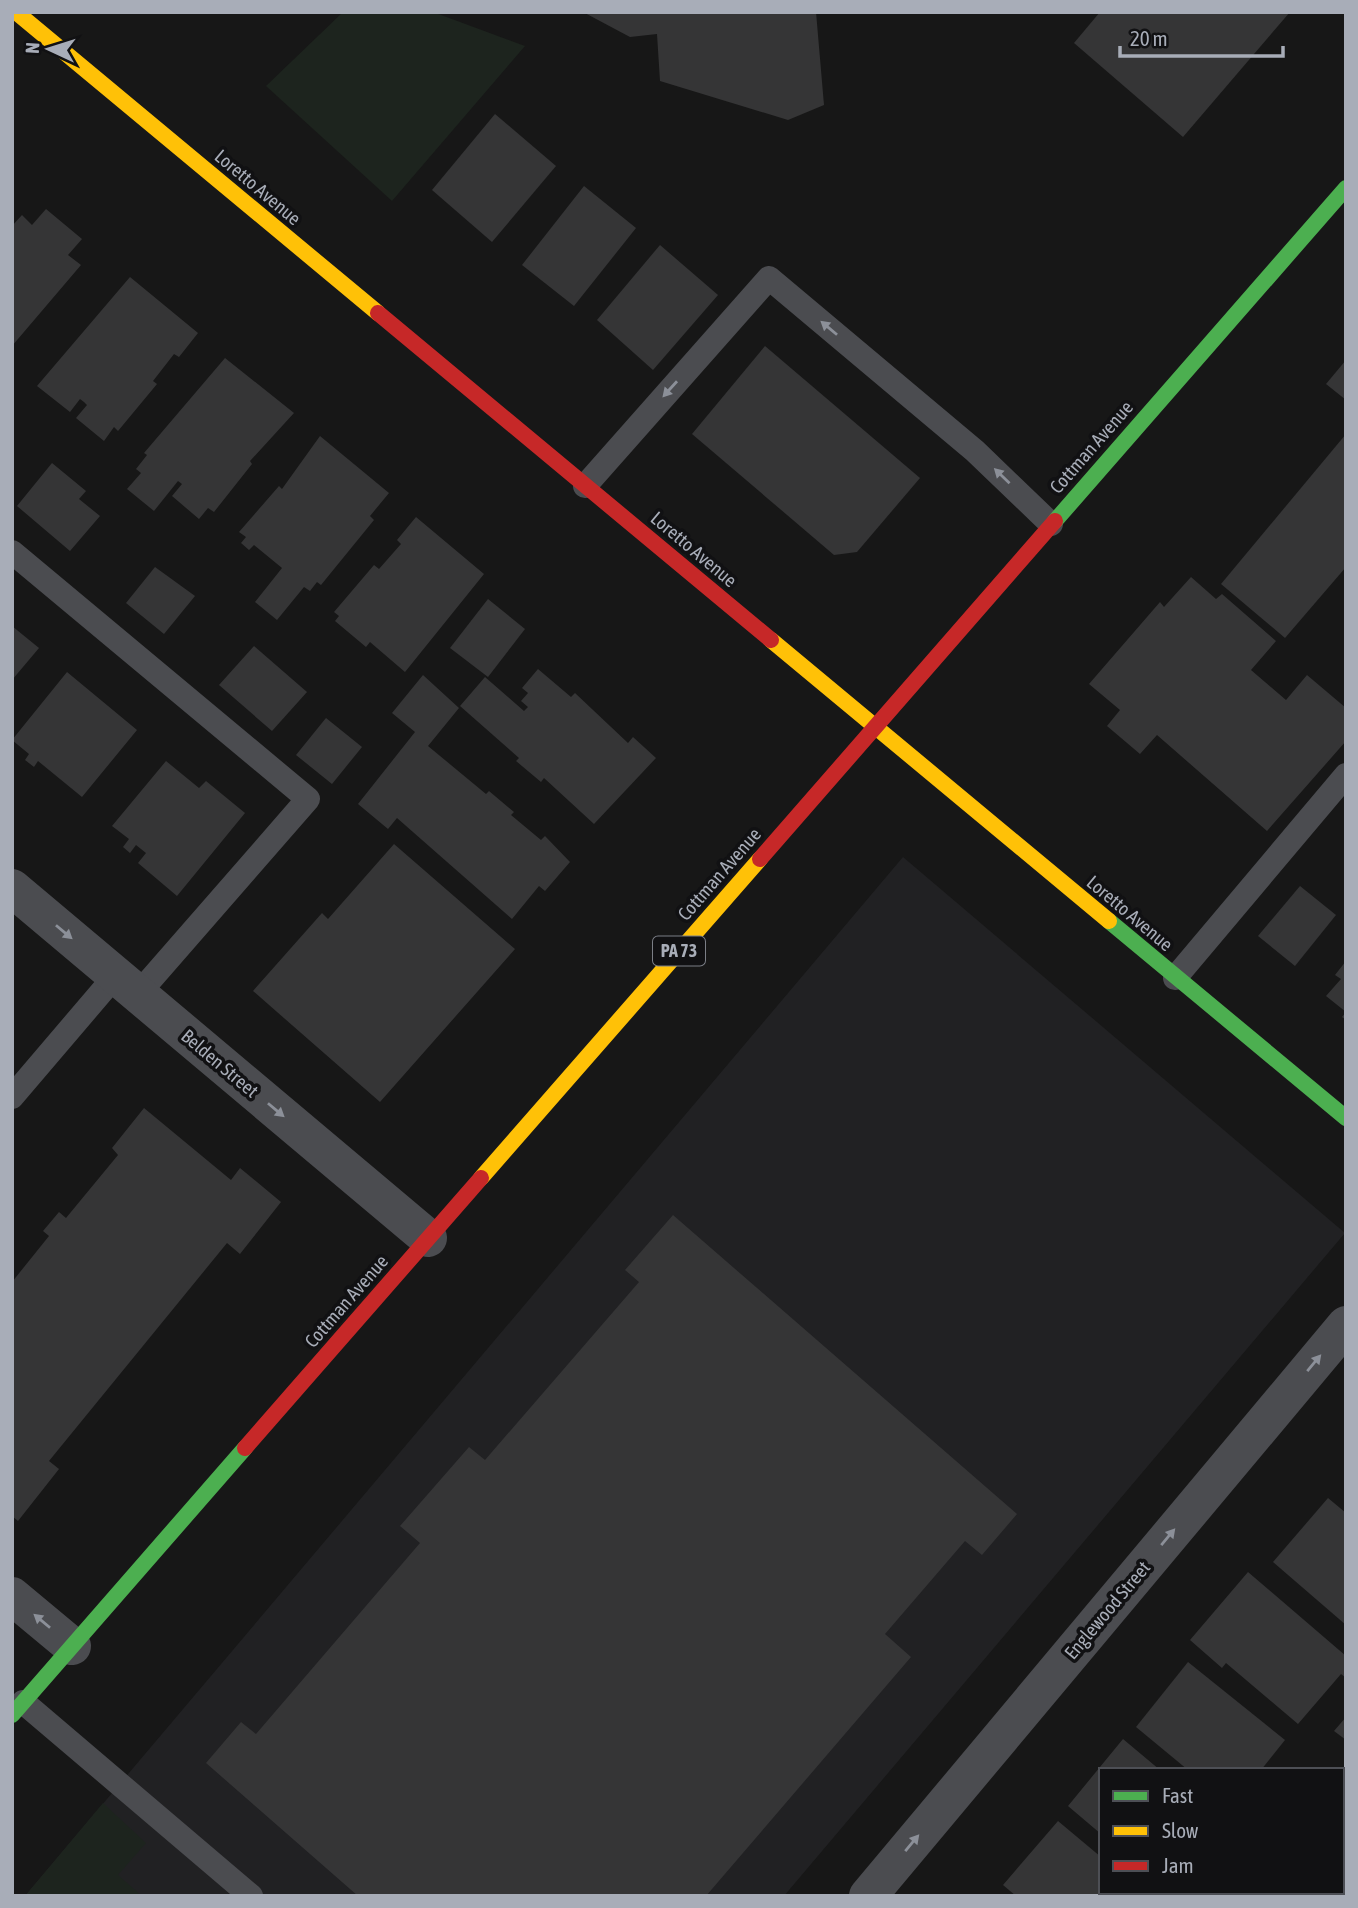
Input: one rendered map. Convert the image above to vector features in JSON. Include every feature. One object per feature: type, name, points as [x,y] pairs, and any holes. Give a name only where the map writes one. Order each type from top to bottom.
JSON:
[{"type":"main road","name":"Loretto Avenue","points":[[16,12],[1346,1118]]},
{"type":"main road","name":"Cottman Avenue","points":[[18,1709],[1346,188]]},
{"type":"street","name":"Belden Street","points":[[12,888],[428,1238]]},
{"type":"street","name":"Englewood Street","points":[[868,1896],[1346,1325]]},
{"type":"street","points":[[12,1596],[72,1646]]},
{"type":"lane","points":[[585,486],[769,278],[975,451],[1051,524]]},
{"type":"lane","points":[[12,552],[308,799],[127,985],[12,1097]]},
{"type":"lane","points":[[1175,978],[1346,775]]},
{"type":"lane","points":[[18,1709],[251,1896]]},
{"type":"shaded area","points":[[343,12],[433,12],[525,46],[392,201],[266,86]]},
{"type":"shaded area","points":[[903,857],[1345,1233],[784,1896],[25,1896]]},
{"type":"shaded area","points":[[103,1803],[146,1843],[118,1875],[142,1896],[25,1896]]},
{"type":"building","points":[[583,12],[816,12],[824,105],[788,120],[660,81],[657,34],[630,37]]},
{"type":"building","points":[[1100,12],[1290,12],[1183,137],[1074,43]]},
{"type":"building","points":[[495,114],[556,166],[492,242],[432,190]]},
{"type":"building","points":[[584,186],[636,228],[574,306],[522,265]]},
{"type":"building","points":[[46,209],[82,239],[68,255],[81,265],[12,346],[12,226],[22,215],[32,225]]},
{"type":"building","points":[[660,245],[718,295],[653,370],[597,320]]},
{"type":"building","points":[[130,277],[198,333],[179,357],[174,354],[153,381],[157,384],[118,431],[114,427],[104,441],[76,418],[87,405],[84,402],[80,399],[70,412],[37,386]]},
{"type":"building","points":[[765,346],[920,478],[857,552],[834,555],[692,434]]},
{"type":"building","points":[[225,358],[294,413],[250,461],[252,464],[214,512],[208,508],[199,519],[172,496],[182,484],[178,481],[154,511],[127,489],[141,473],[136,469],[147,455],[144,453]]},
{"type":"building","points":[[1346,360],[1346,400],[1326,384]]},
{"type":"building","points":[[1346,434],[1346,567],[1285,638],[1221,584]]},
{"type":"building","points":[[320,436],[389,493],[370,516],[374,520],[321,585],[317,582],[310,591],[304,587],[277,620],[255,602],[282,568],[254,545],[249,550],[241,543],[246,537],[239,532],[279,486],[282,489]]},
{"type":"building","points":[[52,463],[86,491],[79,499],[100,516],[70,551],[17,506]]},
{"type":"building","points":[[416,517],[484,574],[405,672],[370,642],[366,647],[335,621],[339,616],[334,612],[374,565],[379,569],[401,544],[397,540]]},
{"type":"building","points":[[155,567],[195,596],[164,634],[126,603]]},
{"type":"building","points":[[1191,577],[1216,599],[1222,594],[1276,641],[1251,670],[1286,700],[1307,675],[1346,708],[1346,741],[1267,831],[1157,735],[1140,754],[1107,726],[1120,710],[1089,684],[1160,602],[1164,607]]},
{"type":"building","points":[[488,599],[525,629],[488,677],[450,648]]},
{"type":"building","points":[[12,626],[39,648],[12,680]]},
{"type":"building","points":[[254,646],[307,692],[272,731],[219,685]]},
{"type":"building","points":[[538,669],[571,697],[575,693],[628,743],[633,737],[656,758],[594,824],[544,778],[541,782],[516,761],[519,758],[460,706],[485,677],[524,711],[528,707],[521,701],[528,693],[522,688]]},
{"type":"building","points":[[67,672],[137,730],[82,797],[38,761],[34,767],[25,760],[29,754],[12,740]]},
{"type":"building","points":[[423,675],[459,708],[428,746],[486,794],[489,791],[514,812],[511,815],[541,840],[545,836],[570,862],[545,891],[539,886],[512,919],[397,818],[388,829],[358,804],[415,732],[392,713]]},
{"type":"building","points":[[326,718],[362,747],[332,784],[296,755]]},
{"type":"building","points":[[166,761],[199,788],[206,781],[245,813],[177,896],[138,863],[146,853],[136,845],[130,853],[123,847],[129,839],[112,826]]},
{"type":"building","points":[[394,844],[515,949],[380,1102],[253,991],[322,913],[328,919]]},
{"type":"building","points":[[1300,886],[1336,915],[1295,966],[1258,936]]},
{"type":"building","points":[[1346,961],[1346,1012],[1326,996],[1341,979],[1335,975]]},
{"type":"building","points":[[144,1108],[231,1180],[240,1168],[281,1202],[240,1254],[227,1243],[49,1461],[59,1469],[18,1521],[12,1516],[12,1282],[49,1236],[43,1231],[59,1212],[66,1218],[118,1155],[112,1148]]},
{"type":"building","points":[[673,1215],[1017,1514],[982,1555],[965,1541],[885,1634],[911,1657],[706,1896],[358,1896],[206,1763],[241,1722],[256,1734],[420,1543],[400,1526],[469,1447],[485,1460],[639,1282],[625,1270]]},
{"type":"building","points":[[1328,1498],[1346,1513],[1346,1625],[1273,1562]]},
{"type":"building","points":[[1248,1572],[1346,1656],[1346,1678],[1341,1674],[1298,1724],[1226,1663],[1222,1668],[1190,1640]]},
{"type":"building","points":[[1188,1662],[1285,1740],[1263,1768],[1186,1768],[1136,1727]]},
{"type":"building","points":[[1346,1717],[1346,1740],[1334,1731]]},
{"type":"building","points":[[1123,1739],[1158,1768],[1099,1768]]},
{"type":"building","points":[[1099,1768],[1099,1832],[1068,1806]]},
{"type":"building","points":[[1058,1821],[1099,1855],[1099,1894],[1146,1896],[1016,1896],[1003,1885]]},
{"type":"building","points":[[1202,1894],[1256,1894],[1255,1896]]},
{"type":"traffic: fast","points":[[1055,521],[1346,188]]},
{"type":"traffic: fast","points":[[1109,921],[1346,1118]]},
{"type":"traffic: fast","points":[[12,1715],[245,1448]]},
{"type":"traffic: slow","points":[[16,12],[378,313]]},
{"type":"traffic: slow","points":[[771,640],[1109,921]]},
{"type":"traffic: slow","points":[[481,1178],[760,859]]},
{"type":"traffic: jam","points":[[378,313],[771,640]]},
{"type":"traffic: jam","points":[[760,859],[1055,521]]},
{"type":"traffic: jam","points":[[245,1448],[481,1178]]}]
